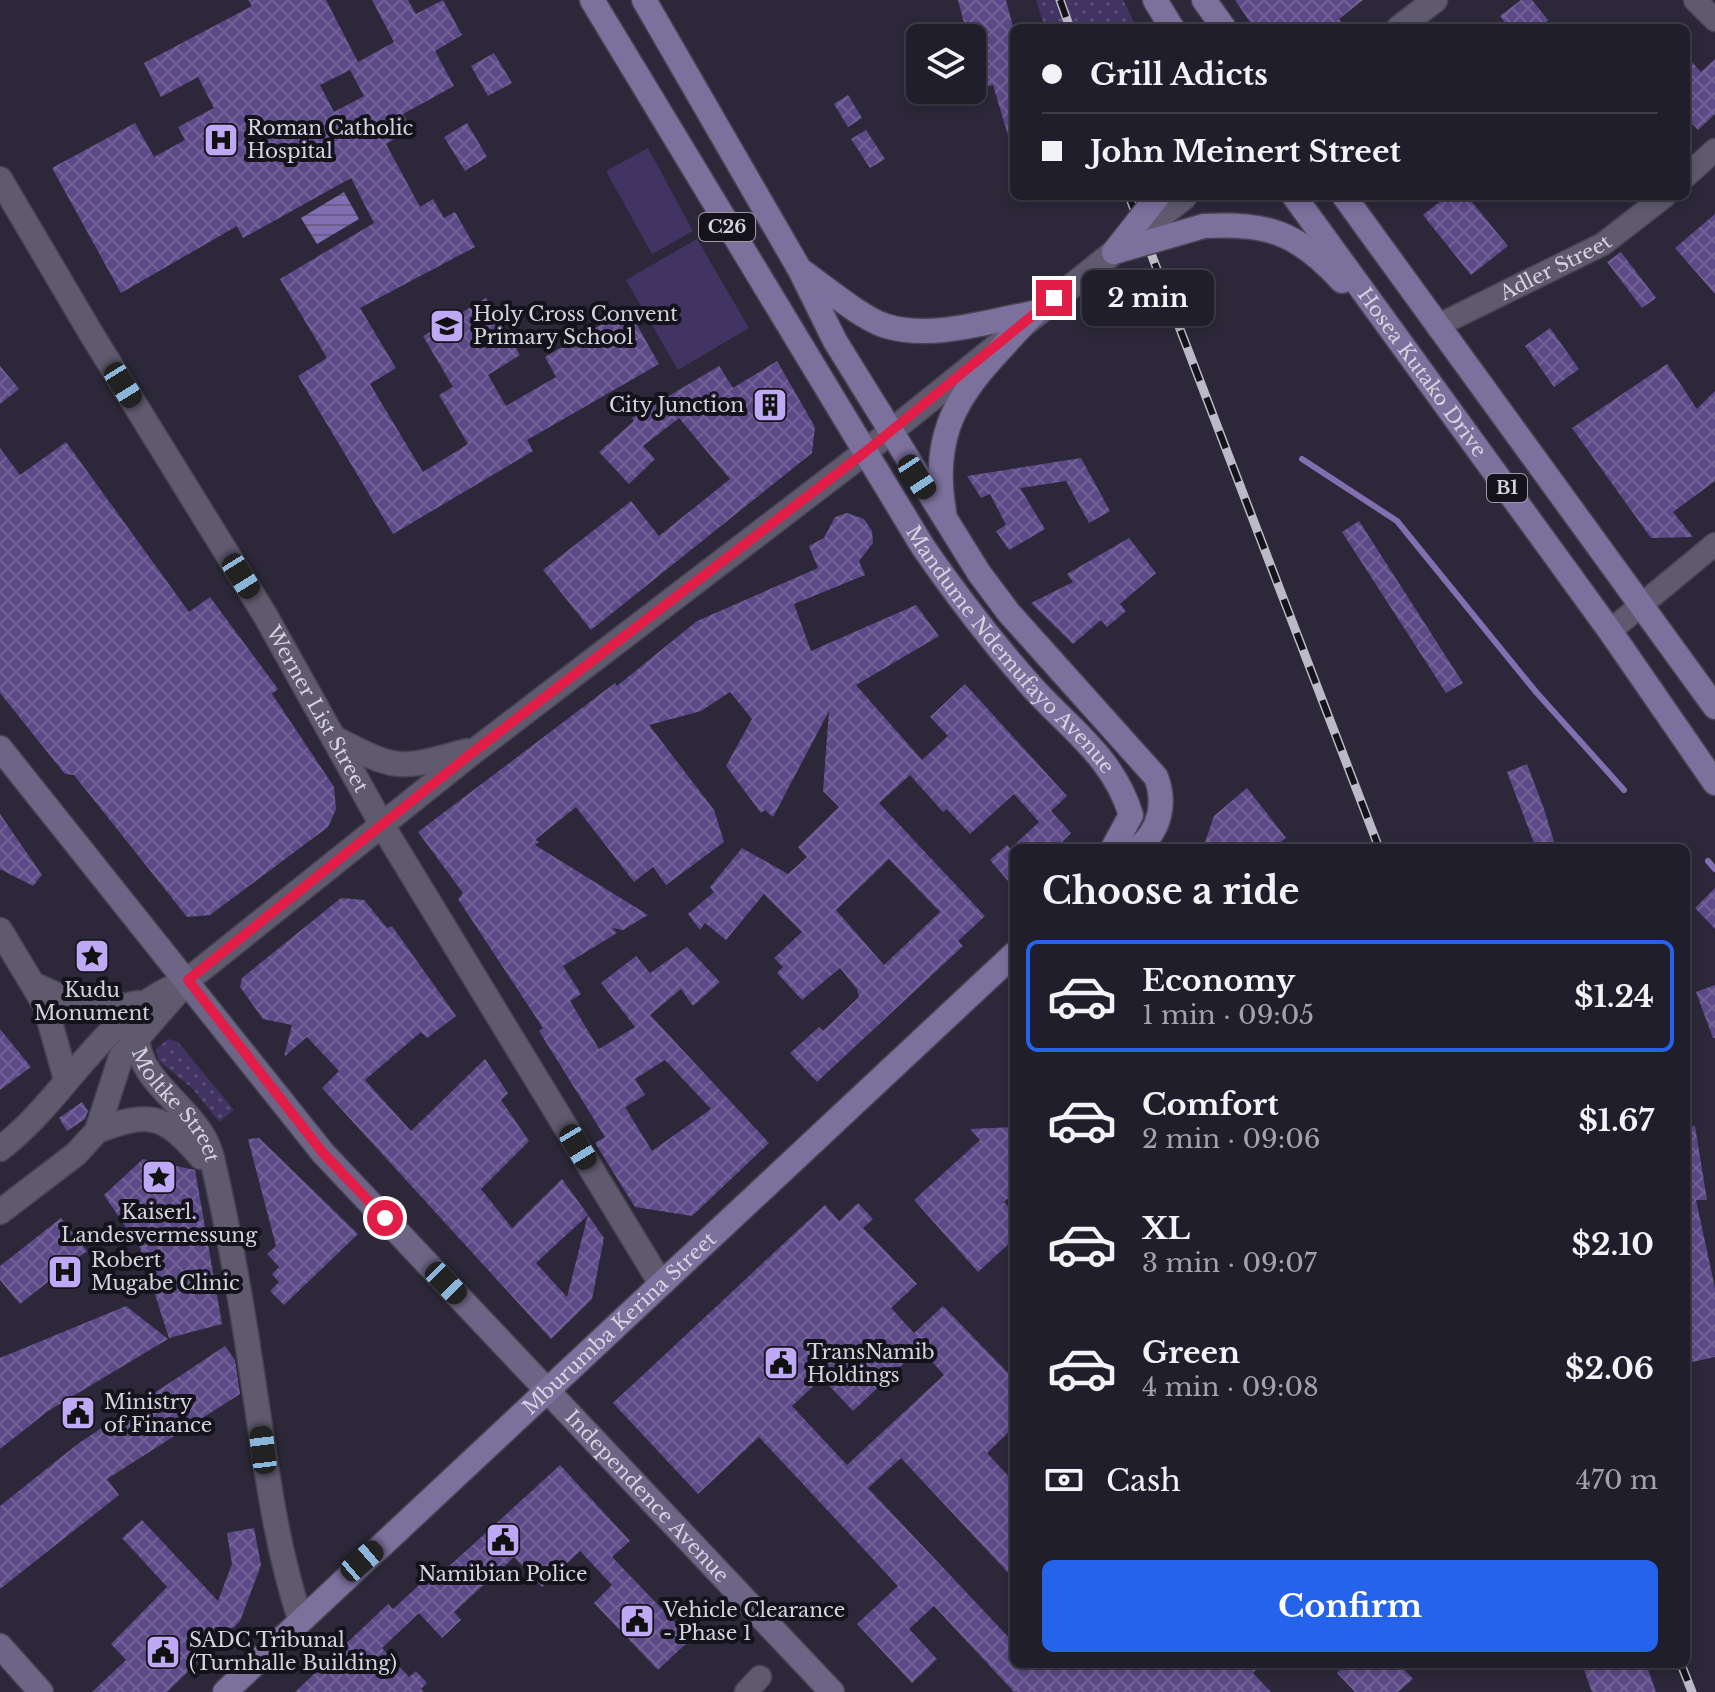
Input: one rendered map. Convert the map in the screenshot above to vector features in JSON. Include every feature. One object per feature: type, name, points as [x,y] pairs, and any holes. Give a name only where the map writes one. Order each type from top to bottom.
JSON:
[{"type":"main road","name":"Mandume Ndemufayo Avenue","points":[[592,0],[864,453],[966,610],[1034,689],[1102,756],[1125,794],[1131,815],[1115,844]]},
{"type":"main road","name":"Mandume Ndemufayo Avenue","points":[[644,0],[800,270],[835,341],[945,521],[1009,613],[1156,777],[1162,801],[1150,838],[1143,844]]},
{"type":"main road","points":[[1155,0],[1170,24]]},
{"type":"main road","points":[[1204,0],[1221,24]]},
{"type":"main road","points":[[1114,252],[1155,200]]},
{"type":"main road","name":"Hosea Kutako Drive","points":[[1297,200],[1610,631],[1715,783]]},
{"type":"main road","name":"Hosea Kutako Drive","points":[[1347,200],[1715,707]]},
{"type":"main road","points":[[1114,252],[1204,226],[1247,224],[1270,229],[1307,247],[1417,362]]},
{"type":"main road","points":[[800,270],[883,325],[898,328],[939,330],[1034,313]]},
{"type":"main road","points":[[945,521],[938,459],[947,425],[972,381],[1034,313]]},
{"type":"main road","name":"Independence Avenue","points":[[0,748],[323,1153],[832,1692]]},
{"type":"main road","name":"Mburumba Kerina Street","points":[[225,1692],[1010,958]]},
{"type":"main road","points":[[0,1646],[41,1692]]},
{"type":"street","points":[[1404,24],[1435,0]]},
{"type":"street","points":[[1695,0],[1715,20]]},
{"type":"street","points":[[1690,172],[1715,150]]},
{"type":"street","name":"Werner List Street","points":[[0,179],[92,335],[265,615],[382,825],[660,1282]]},
{"type":"street","points":[[0,1212],[76,1154],[97,1131],[121,1057],[188,980],[478,748],[864,453],[1034,313],[1181,200]]},
{"type":"street","name":"Adler Street","points":[[1437,326],[1603,244],[1660,200]]},
{"type":"street","points":[[1610,631],[1715,544]]},
{"type":"street","points":[[334,738],[396,766],[411,766],[478,748]]},
{"type":"street","points":[[0,930],[37,986],[66,1079]]},
{"type":"street","points":[[0,1149],[46,1107],[66,1079],[116,1024],[145,1001],[188,980]]},
{"type":"street","points":[[37,986],[84,1007],[101,1009],[145,1001]]},
{"type":"street","name":"Moltke Street","points":[[137,1037],[142,1066],[172,1095],[209,1146],[233,1255],[274,1528],[300,1619]]},
{"type":"street","name":"Moltke Street","points":[[97,1131],[147,1117],[160,1119],[177,1131],[215,1174]]},
{"type":"shaded area","points":[[1036,0],[1123,0],[1135,24],[1044,24]]},
{"type":"shaded area","points":[[648,148],[693,231],[652,254],[606,171]]},
{"type":"shaded area","points":[[344,192],[359,219],[317,244],[301,218]]},
{"type":"shaded area","points":[[697,239],[749,328],[678,370],[626,280]]},
{"type":"shaded area","points":[[168,1039],[178,1042],[234,1110],[219,1122],[192,1088],[159,1061],[156,1049]]},
{"type":"building","points":[[248,0],[326,0],[358,62],[394,42],[372,0],[408,0],[416,14],[443,0],[462,35],[435,51],[454,86],[403,114],[411,129],[386,144],[420,207],[433,199],[444,218],[455,212],[475,247],[360,308],[396,368],[370,384],[423,472],[468,444],[439,395],[453,387],[423,336],[486,298],[520,355],[488,375],[506,406],[556,377],[545,357],[628,309],[659,364],[527,440],[533,451],[393,534],[298,376],[327,358],[280,279],[374,223],[351,178],[243,238],[237,226],[121,293],[52,168],[135,123],[154,157],[185,140],[178,127],[214,108],[198,77],[161,97],[144,63],[252,6]],"holes":[[[350,70],[364,96],[334,112],[320,85]]]},
{"type":"building","points":[[958,0],[1006,0],[1012,24],[1010,142],[993,85],[986,87],[986,24],[964,24]]},
{"type":"building","points":[[1235,0],[1363,0],[1339,19],[1343,24],[1251,24]]},
{"type":"building","points":[[1521,0],[1532,0],[1548,20],[1543,24],[1506,24],[1500,16]]},
{"type":"building","points":[[494,53],[512,83],[488,96],[471,66]]},
{"type":"building","points":[[1715,59],[1715,114],[1698,130],[1690,121],[1690,60],[1701,72]]},
{"type":"building","points":[[848,95],[862,118],[848,127],[834,104]]},
{"type":"building","points":[[467,123],[487,157],[465,171],[444,137]]},
{"type":"building","points":[[866,130],[885,159],[870,168],[851,139]]},
{"type":"building","points":[[1442,200],[1470,200],[1508,246],[1471,275],[1423,215]]},
{"type":"building","points":[[1715,214],[1715,294],[1675,248]]},
{"type":"building","points":[[1621,252],[1656,298],[1642,308],[1607,262]]},
{"type":"building","points":[[1550,328],[1579,369],[1554,387],[1525,346]]},
{"type":"building","points":[[777,361],[815,427],[812,453],[591,630],[543,570],[631,501],[659,536],[730,479],[679,418],[643,446],[655,459],[629,484],[599,452],[634,421],[632,418],[719,366],[733,388]]},
{"type":"building","points":[[1667,364],[1697,409],[1715,391],[1715,481],[1673,512],[1693,537],[1651,538],[1572,428]]},
{"type":"building","points":[[0,366],[19,389],[0,404]]},
{"type":"building","points":[[66,442],[189,612],[210,597],[278,689],[272,694],[334,787],[336,809],[328,827],[210,915],[187,917],[74,775],[65,774],[0,693],[0,448],[20,475]]},
{"type":"building","points":[[1081,458],[1110,511],[1089,523],[1066,481],[1020,488],[1045,529],[1009,550],[996,531],[1006,525],[990,494],[981,498],[967,476]]},
{"type":"building","points":[[847,513],[864,519],[872,531],[873,543],[859,561],[865,575],[794,604],[811,651],[916,605],[939,636],[856,685],[922,760],[948,736],[930,717],[965,684],[1067,796],[1051,811],[1071,833],[1060,844],[1015,844],[1039,822],[1014,794],[970,834],[947,809],[943,812],[910,775],[879,803],[985,916],[958,941],[963,946],[817,1082],[790,1053],[819,1027],[823,1031],[859,997],[857,989],[840,968],[802,1000],[777,973],[783,967],[774,958],[802,932],[764,894],[726,940],[705,923],[700,930],[688,914],[714,892],[710,887],[742,848],[788,874],[807,857],[798,847],[839,807],[823,791],[829,711],[773,817],[765,810],[761,813],[726,766],[752,719],[730,692],[701,711],[649,725],[714,810],[724,842],[666,885],[653,867],[634,882],[576,807],[535,840],[539,842],[535,845],[648,915],[623,930],[612,928],[617,933],[563,966],[581,994],[570,1001],[599,1049],[635,1027],[601,983],[636,956],[650,973],[687,947],[720,982],[693,1006],[681,989],[650,1015],[769,1143],[692,1216],[635,1207],[595,1143],[605,1137],[539,1031],[543,1028],[458,899],[463,893],[418,832],[615,683],[617,686],[697,621],[818,568],[809,546],[824,538],[835,517]],"holes":[[[889,859],[940,912],[884,965],[836,910]],[[665,1060],[711,1109],[652,1151],[625,1107],[645,1095],[635,1079]]]},
{"type":"building","points":[[1359,521],[1463,683],[1446,693],[1342,532]]},
{"type":"building","points":[[1129,538],[1156,573],[1120,604],[1126,611],[1107,627],[1101,620],[1073,644],[1031,603],[1073,582],[1067,574]]},
{"type":"building","points":[[1527,764],[1555,844],[1534,844],[1507,772]]},
{"type":"building","points":[[1247,788],[1286,838],[1278,844],[1204,844],[1214,816]]},
{"type":"building","points":[[0,814],[42,875],[33,886],[0,869]]},
{"type":"building","points":[[1007,845],[1010,848],[1010,883],[990,860]]},
{"type":"building","points":[[1715,888],[1715,929],[1695,908]]},
{"type":"building","points":[[341,898],[364,900],[387,928],[392,926],[456,1016],[427,1038],[421,1032],[365,1080],[411,1131],[485,1059],[508,1093],[501,1100],[529,1141],[481,1189],[512,1228],[562,1179],[588,1215],[604,1238],[592,1299],[551,1339],[322,1088],[339,1071],[307,1037],[284,1057],[292,1025],[263,1019],[240,987],[242,978]],"holes":[[[588,1215],[567,1297],[536,1263]]]},
{"type":"building","points":[[1715,985],[1715,1038],[1713,1038],[1696,992]]},
{"type":"building","points":[[0,1029],[31,1067],[0,1090]]},
{"type":"building","points":[[82,1102],[88,1111],[85,1119],[67,1131],[59,1118]]},
{"type":"building","points":[[1695,1126],[1707,1200],[1696,1200],[1715,1288],[1715,1357],[1690,1363],[1690,1127]]},
{"type":"building","points":[[1010,1127],[1010,1197],[1004,1202],[1010,1209],[1010,1243],[978,1272],[914,1200],[980,1140],[970,1129]]},
{"type":"building","points":[[259,1138],[358,1234],[284,1305],[270,1291],[279,1282],[272,1274],[279,1267],[267,1254],[276,1246],[248,1139]]},
{"type":"building","points":[[143,1159],[195,1170],[222,1324],[169,1338],[140,1248],[104,1195]]},
{"type":"building","points":[[858,1203],[873,1219],[863,1228],[917,1284],[891,1308],[914,1333],[943,1306],[1010,1375],[1010,1431],[987,1453],[1010,1478],[1010,1575],[901,1458],[868,1488],[1010,1639],[1010,1668],[1258,1668],[1253,1673],[1271,1692],[1014,1692],[934,1606],[909,1629],[937,1659],[912,1683],[857,1624],[898,1586],[759,1437],[698,1494],[613,1403],[825,1205],[839,1221]],"holes":[[[920,1348],[944,1375],[847,1465],[792,1406],[822,1378],[853,1411]]]},
{"type":"building","points":[[61,1218],[87,1251],[20,1304],[0,1280],[0,1266]]},
{"type":"building","points":[[126,1306],[168,1339],[48,1411],[0,1449],[0,1358]]},
{"type":"building","points":[[225,1346],[235,1360],[240,1394],[107,1479],[119,1495],[0,1589],[0,1506],[79,1443]]},
{"type":"building","points":[[560,1465],[630,1541],[612,1557],[691,1639],[658,1670],[594,1603],[612,1585],[580,1551],[542,1587],[514,1557],[454,1612],[461,1620],[442,1638],[419,1613],[382,1648],[409,1677],[416,1671],[427,1683],[421,1689],[424,1692],[295,1692],[388,1604],[393,1609],[427,1578],[431,1583]]},
{"type":"building","points":[[142,1520],[218,1601],[232,1564],[227,1533],[254,1528],[261,1565],[240,1621],[167,1692],[92,1692],[126,1660],[111,1644],[167,1587],[122,1538]]},
{"type":"building","points":[[1342,1668],[1403,1668],[1413,1679],[1398,1692],[1355,1692],[1337,1673]]},
{"type":"building","points":[[1583,1668],[1647,1668],[1656,1692],[1592,1692]]},
{"type":"waterway","points":[[1302,459],[1397,521],[1536,692],[1624,790]]},
{"type":"waterway","points":[[1708,861],[1715,869]]},
{"type":"railway","points":[[1060,0],[1069,24]]},
{"type":"railway","points":[[1131,200],[1377,844]]},
{"type":"railway","points":[[1683,1668],[1692,1692]]},
{"type":"place","name":"Roman Catholic Hospital","points":[[221,140]]},
{"type":"place","name":"Holy Cross Convent Primary School","points":[[447,326]]},
{"type":"place","name":"City Junction","points":[[770,405]]},
{"type":"place","name":"Kudu Monument","points":[[92,956]]},
{"type":"place","name":"Kaiserl. Landesvermessung","points":[[159,1177]]},
{"type":"place","name":"Robert Mugabe Clinic","points":[[65,1272]]},
{"type":"place","name":"TransNamib Holdings","points":[[781,1363]]},
{"type":"place","name":"Ministry of Finance","points":[[78,1413]]},
{"type":"place","name":"Namibian Police","points":[[503,1540]]},
{"type":"place","name":"Vehicle Clearance - Phase 1","points":[[637,1621]]},
{"type":"place","name":"SADC Tribunal (Turnhalle Building)","points":[[163,1652]]},
{"type":"route","points":[[385,1218],[323,1153],[188,980],[473,752],[864,453],[1054,298]]}]
